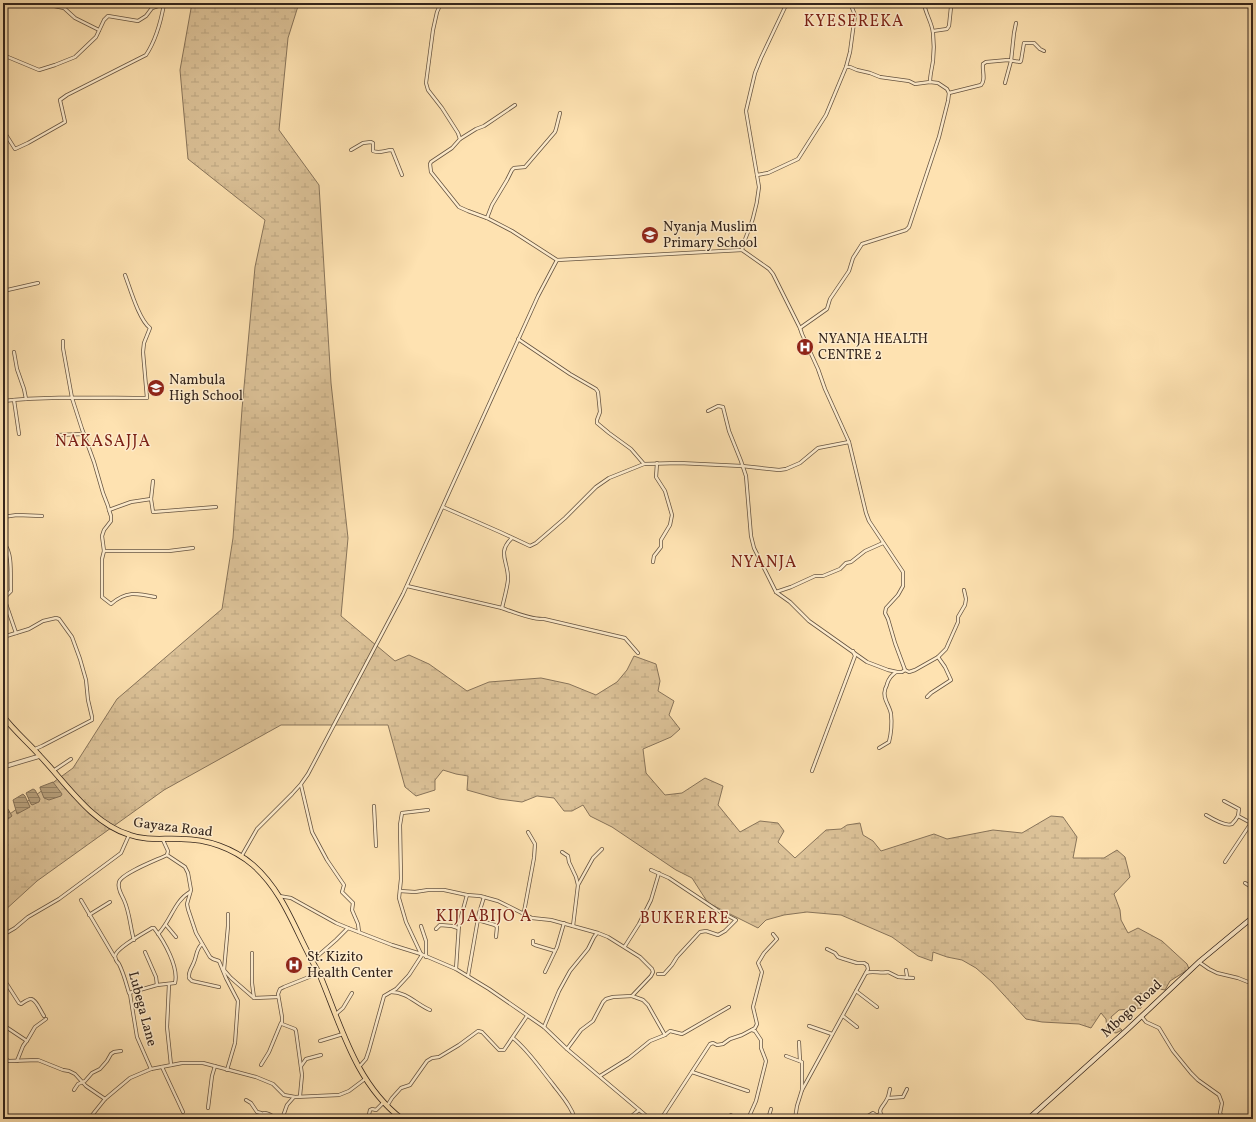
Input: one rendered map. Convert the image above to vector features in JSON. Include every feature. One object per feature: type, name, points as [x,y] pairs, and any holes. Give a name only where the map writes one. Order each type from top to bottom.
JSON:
[{"type":"main road","name":"Gayaza Road","points":[[3,716],[90,810],[104,823],[118,831],[148,839],[182,839],[206,842],[222,847],[252,864],[267,878],[293,920],[319,973],[358,1068],[387,1106],[402,1119]]},
{"type":"main road","name":"Mbogo Road","points":[[1028,1119],[1199,962],[1253,917]]},
{"type":"street","points":[[40,3],[64,8],[75,18],[99,30]]},
{"type":"street","points":[[441,3],[437,12],[433,30],[426,83],[428,90],[442,108],[458,133],[460,140]]},
{"type":"street","points":[[742,250],[753,219],[759,187],[746,112],[755,73],[786,3]]},
{"type":"street","points":[[757,175],[768,173],[798,159],[826,115],[846,67],[850,52],[855,15],[850,3]]},
{"type":"street","points":[[924,3],[933,31],[934,48],[930,82]]},
{"type":"street","points":[[933,31],[947,29],[949,26],[950,3]]},
{"type":"street","points":[[3,55],[36,69],[42,69],[75,57],[96,37],[106,17],[108,16],[138,21],[146,16],[152,8],[164,4],[160,23],[150,50],[146,55],[60,100],[65,122],[28,143],[14,149],[3,130]]},
{"type":"street","points":[[1005,83],[1011,61],[1016,23]]},
{"type":"street","points":[[949,93],[984,83],[983,64],[986,62],[1008,60],[1020,62],[1024,43],[1034,43],[1040,49],[1044,50]]},
{"type":"street","points":[[800,328],[827,309],[830,299],[849,271],[853,258],[862,244],[906,230],[908,227],[939,138],[948,101],[949,93],[947,89],[938,83],[930,82],[915,84],[909,81],[880,77],[846,67]]},
{"type":"street","points":[[515,105],[484,126],[476,129],[431,162],[431,172],[459,207],[487,218],[512,231],[557,260],[742,250],[769,269],[773,274],[800,328],[848,442],[869,521],[903,572],[903,586],[898,595],[886,608],[885,613],[906,670]]},
{"type":"street","points":[[487,218],[492,205],[512,170],[514,168],[525,167],[531,162],[555,132],[560,113]]},
{"type":"street","points":[[351,150],[363,143],[371,142],[373,143],[373,151],[375,152],[378,153],[392,150],[402,175]]},
{"type":"street","points":[[241,857],[257,829],[301,784],[308,774],[346,704],[407,586],[518,339],[557,260]]},
{"type":"street","points":[[3,401],[72,398],[147,398],[142,352],[150,328],[146,325],[141,316],[125,275]]},
{"type":"street","points":[[3,291],[38,283]]},
{"type":"street","points":[[518,339],[570,374],[596,389],[598,392],[600,412],[597,423],[631,449],[644,464]]},
{"type":"street","points":[[63,341],[72,398],[111,516],[111,521],[104,530],[102,536],[104,551],[102,559],[102,595],[104,599],[111,604],[121,596],[130,594],[142,594],[155,597]]},
{"type":"street","points":[[14,352],[17,369],[26,399]]},
{"type":"street","points":[[14,400],[20,434]]},
{"type":"street","points":[[708,411],[718,406],[723,407],[732,438],[746,476],[754,548],[776,592],[790,602],[809,621],[871,664],[896,672],[906,670],[909,672],[938,657],[948,646],[958,622],[958,617],[965,604],[966,599],[964,590]]},
{"type":"street","points":[[57,435],[84,434]]},
{"type":"street","points":[[443,507],[530,546],[565,518],[596,487],[609,478],[644,464],[657,463],[742,466],[779,470],[786,469],[800,463],[818,448],[848,442]]},
{"type":"street","points":[[653,562],[654,556],[661,547],[661,540],[670,525],[672,515],[665,491],[656,477],[657,463]]},
{"type":"street","points":[[153,481],[151,499],[153,512],[216,507]]},
{"type":"street","points":[[108,510],[131,502],[151,499]]},
{"type":"street","points":[[3,517],[18,515],[42,516]]},
{"type":"street","points":[[502,608],[508,579],[504,554],[506,544],[512,538]]},
{"type":"street","points":[[776,592],[815,576],[823,576],[840,569],[846,563],[851,562],[865,551],[883,543]]},
{"type":"street","points":[[3,545],[7,547],[10,555],[10,591],[6,596],[5,601],[16,633]]},
{"type":"street","points":[[104,551],[169,551],[193,548]]},
{"type":"street","points":[[407,586],[502,608],[540,619],[625,638],[638,653]]},
{"type":"street","points":[[3,637],[29,629],[43,621],[56,618],[59,619],[72,638],[86,680],[92,720],[34,749]]},
{"type":"street","points":[[812,771],[855,656],[853,651]]},
{"type":"street","points":[[927,697],[951,680],[938,657]]},
{"type":"street","points":[[879,748],[889,742],[891,715],[885,698],[885,690],[887,687],[888,678],[896,672]]},
{"type":"street","points":[[3,767],[40,756]]},
{"type":"street","points":[[54,771],[71,759]]},
{"type":"street","points":[[301,784],[312,832],[327,860],[344,885],[342,892],[353,903],[352,910],[358,924],[359,932]]},
{"type":"street","points":[[1206,815],[1215,821],[1232,824],[1238,816],[1238,809],[1224,801]]},
{"type":"street","points":[[374,806],[376,846]]},
{"type":"street","points":[[423,955],[404,917],[400,898],[400,829],[401,815],[403,813],[428,810]]},
{"type":"street","points":[[1225,862],[1237,842],[1252,823],[1238,816]]},
{"type":"street","points":[[528,832],[535,844],[534,858],[524,912],[525,915],[532,918],[564,923],[598,933],[625,946],[640,957],[652,969],[652,972],[651,976],[632,996]]},
{"type":"street","points":[[3,934],[15,928],[28,917],[59,899],[121,853],[129,835]]},
{"type":"street","points":[[162,838],[168,851],[167,855]]},
{"type":"street","points":[[578,885],[593,858],[602,848]]},
{"type":"street","points":[[562,852],[568,856],[569,862],[578,882],[573,926]]},
{"type":"street","points":[[167,855],[187,870],[191,892],[187,904],[196,933],[212,959],[219,961],[238,1001],[235,1043],[226,1070]]},
{"type":"street","points":[[134,940],[124,901],[119,890],[119,882],[121,878],[138,868],[167,855]]},
{"type":"street","points":[[651,870],[669,878],[717,910],[736,920],[726,931],[718,935],[706,931],[700,932],[676,958],[664,974],[658,974]]},
{"type":"street","points":[[625,946],[640,923],[651,900],[659,873]]},
{"type":"street","points":[[1245,883],[1253,888]]},
{"type":"street","points":[[400,891],[415,892],[444,890],[484,897],[498,901],[532,918]]},
{"type":"street","points":[[129,994],[157,985],[175,983],[174,963],[158,934],[166,924],[180,900],[191,892]]},
{"type":"street","points":[[456,969],[458,928],[467,895]]},
{"type":"street","points":[[279,896],[291,898],[336,923],[392,945],[423,955],[456,969],[468,976],[544,1027],[567,1049],[650,1119]]},
{"type":"street","points":[[468,976],[478,920],[484,897]]},
{"type":"street","points":[[81,900],[116,958]]},
{"type":"street","points":[[89,915],[110,902]]},
{"type":"street","points":[[228,914],[223,969],[254,998],[278,997]]},
{"type":"street","points":[[478,920],[497,927],[496,937]]},
{"type":"street","points":[[545,972],[555,951],[564,923]]},
{"type":"street","points":[[166,924],[176,937]]},
{"type":"street","points":[[436,929],[440,925],[458,928]]},
{"type":"street","points":[[358,1068],[366,1059],[384,996],[396,989],[409,975],[423,955],[426,941],[421,926]]},
{"type":"street","name":"Lubega Lane","points":[[151,1069],[137,1037],[131,999],[115,955],[117,951],[153,928],[156,929],[158,934]]},
{"type":"street","points":[[312,961],[348,928]]},
{"type":"street","points":[[544,1027],[559,991],[570,971],[588,949],[594,937],[598,933]]},
{"type":"street","points":[[661,1119],[692,1072],[692,1069],[710,1044],[723,1044],[730,1038],[742,1035],[755,1028],[757,1024],[753,1007],[762,972],[758,962],[777,939],[773,934]]},
{"type":"street","points":[[533,941],[533,944],[535,945],[555,951]]},
{"type":"street","points":[[202,944],[196,952],[189,978],[192,981],[219,987]]},
{"type":"street","points":[[795,1119],[796,1106],[802,1090],[868,969],[867,965],[864,963],[857,963],[838,957],[835,953],[827,949]]},
{"type":"street","points":[[145,952],[156,976],[157,985]]},
{"type":"street","points":[[252,953],[252,983],[254,998]]},
{"type":"street","points":[[1199,962],[1217,973],[1238,978],[1253,984]]},
{"type":"street","points":[[906,970],[906,978]]},
{"type":"street","points":[[866,973],[870,971],[888,972],[898,977],[913,978]]},
{"type":"street","points":[[261,1065],[269,1052],[281,1023],[282,1017],[278,997],[280,989],[319,973]]},
{"type":"street","points":[[3,978],[19,1003],[21,1004],[32,999],[34,1000],[44,1016]]},
{"type":"street","points":[[169,984],[167,1027],[171,1065]]},
{"type":"street","points":[[856,991],[877,1007]]},
{"type":"street","points":[[390,992],[396,992],[407,996],[430,1010]]},
{"type":"street","points":[[336,1014],[343,1008],[352,993]]},
{"type":"street","points":[[567,1049],[581,1030],[593,1021],[603,1002],[606,999],[613,997],[632,996],[643,1000],[648,1005],[665,1035]]},
{"type":"street","points":[[600,1076],[629,1058],[650,1041],[665,1035],[670,1031],[682,1034],[729,1007]]},
{"type":"street","points":[[387,1106],[401,1088],[410,1085],[427,1060],[439,1057],[478,1031],[482,1032],[497,1048],[502,1051],[506,1049],[527,1016]]},
{"type":"street","points":[[843,1016],[857,1027]]},
{"type":"street","points":[[1141,1016],[1146,1022],[1159,1028],[1172,1051],[1191,1073],[1219,1095],[1222,1103],[1220,1113],[1223,1119]]},
{"type":"street","points":[[17,1061],[22,1046],[27,1042],[35,1027],[46,1019]]},
{"type":"street","points":[[281,1023],[283,1026],[295,1029],[296,1031],[302,1075],[300,1080],[300,1096]]},
{"type":"street","points":[[3,1024],[27,1042]]},
{"type":"street","points":[[809,1026],[832,1034]]},
{"type":"street","points":[[748,1119],[756,1101],[766,1060],[761,1048],[761,1040],[759,1036],[756,1031],[751,1030]]},
{"type":"street","points":[[320,1040],[344,1034]]},
{"type":"street","points":[[513,1038],[524,1048],[558,1091],[572,1110],[575,1119]]},
{"type":"street","points":[[799,1042],[800,1061],[802,1062],[802,1090]]},
{"type":"street","points":[[74,1090],[78,1084],[100,1068],[111,1054],[121,1051]]},
{"type":"street","points":[[301,1066],[306,1059],[321,1055]]},
{"type":"street","points":[[786,1056],[800,1061]]},
{"type":"street","points":[[3,1058],[10,1061],[38,1060],[72,1072],[86,1086],[105,1099]]},
{"type":"street","points":[[89,1119],[105,1099],[126,1081],[151,1069],[171,1065],[198,1062],[215,1066],[267,1081],[273,1084],[284,1095],[295,1097],[339,1095],[350,1091],[365,1079]]},
{"type":"street","points":[[208,1108],[212,1076],[215,1066]]},
{"type":"street","points":[[162,1067],[183,1112]]},
{"type":"street","points":[[692,1072],[748,1091]]},
{"type":"street","points":[[880,1114],[881,1109],[888,1098],[890,1089]]},
{"type":"street","points":[[888,1098],[903,1097],[907,1090]]},
{"type":"street","points":[[282,1119],[287,1105],[295,1097]]},
{"type":"street","points":[[246,1100],[251,1103],[257,1112],[261,1114]]},
{"type":"street","points":[[368,1119],[370,1110],[378,1109],[384,1102]]},
{"type":"street","points":[[768,1119],[770,1109]]},
{"type":"street","points":[[628,1119],[639,1110]]},
{"type":"street","points":[[254,1119],[267,1112],[278,1119]]},
{"type":"street","points":[[864,1119],[872,1113],[877,1116],[880,1114],[885,1119]]},
{"type":"street","points":[[728,1119],[730,1115]]},
{"type":"green space","points":[[192,3],[299,3],[288,38],[279,130],[319,185],[331,383],[348,538],[341,616],[395,661],[409,655],[429,664],[467,691],[489,682],[541,678],[569,684],[596,695],[617,682],[627,670],[634,656],[656,664],[660,681],[658,691],[674,701],[669,715],[680,729],[671,737],[643,749],[646,773],[665,795],[682,793],[705,778],[723,786],[718,805],[740,832],[760,821],[778,823],[784,831],[778,842],[795,858],[826,830],[841,829],[847,825],[860,823],[863,835],[873,841],[881,851],[934,834],[947,839],[993,830],[1022,833],[1051,816],[1063,817],[1077,837],[1073,858],[1104,858],[1117,850],[1125,857],[1130,877],[1114,894],[1120,910],[1121,920],[1128,933],[1138,928],[1162,941],[1187,964],[1189,969],[1170,981],[1165,990],[1155,988],[1149,997],[1140,993],[1141,1008],[1119,1010],[1111,1017],[1113,1023],[1122,1030],[1116,1033],[1107,1031],[1106,1019],[1101,1013],[1091,1028],[1079,1024],[1042,1022],[1026,1019],[992,982],[976,968],[962,960],[933,952],[932,961],[918,956],[892,937],[841,915],[807,912],[784,915],[766,920],[758,928],[708,903],[692,878],[676,870],[612,827],[590,816],[583,805],[572,811],[564,811],[554,798],[537,796],[522,802],[499,799],[467,790],[468,776],[443,770],[435,780],[435,790],[416,796],[405,787],[388,725],[281,725],[164,790],[37,881],[3,912],[3,819],[73,768],[117,699],[222,609],[233,538],[242,409],[255,267],[265,220],[188,159],[180,70]]},
{"type":"shaded area","points":[[53,782],[62,794],[61,796],[49,800],[44,798],[40,787]]},
{"type":"shaded area","points":[[33,789],[40,799],[39,802],[32,805],[26,793]]},
{"type":"shaded area","points":[[23,794],[30,807],[17,814],[13,800]]},
{"type":"shaded area","points":[[8,809],[12,816],[4,822],[3,813]]},
{"type":"place","name":"Nyanja Muslim Primary School","points":[[650,235]]},
{"type":"place","name":"NYANJA HEALTH CENTRE 2","points":[[805,347]]},
{"type":"place","name":"Nambula High School","points":[[156,388]]},
{"type":"place","name":"St. Kizito Health Center","points":[[294,965]]},
{"type":"district","name":"KYESEREKA","points":[[854,22]]},
{"type":"district","name":"NAKASAJJA","points":[[103,442]]},
{"type":"district","name":"NYANJA","points":[[764,563]]},
{"type":"district","name":"KIJJABIJO A","points":[[484,917]]},
{"type":"district","name":"BUKERERE","points":[[685,919]]}]
